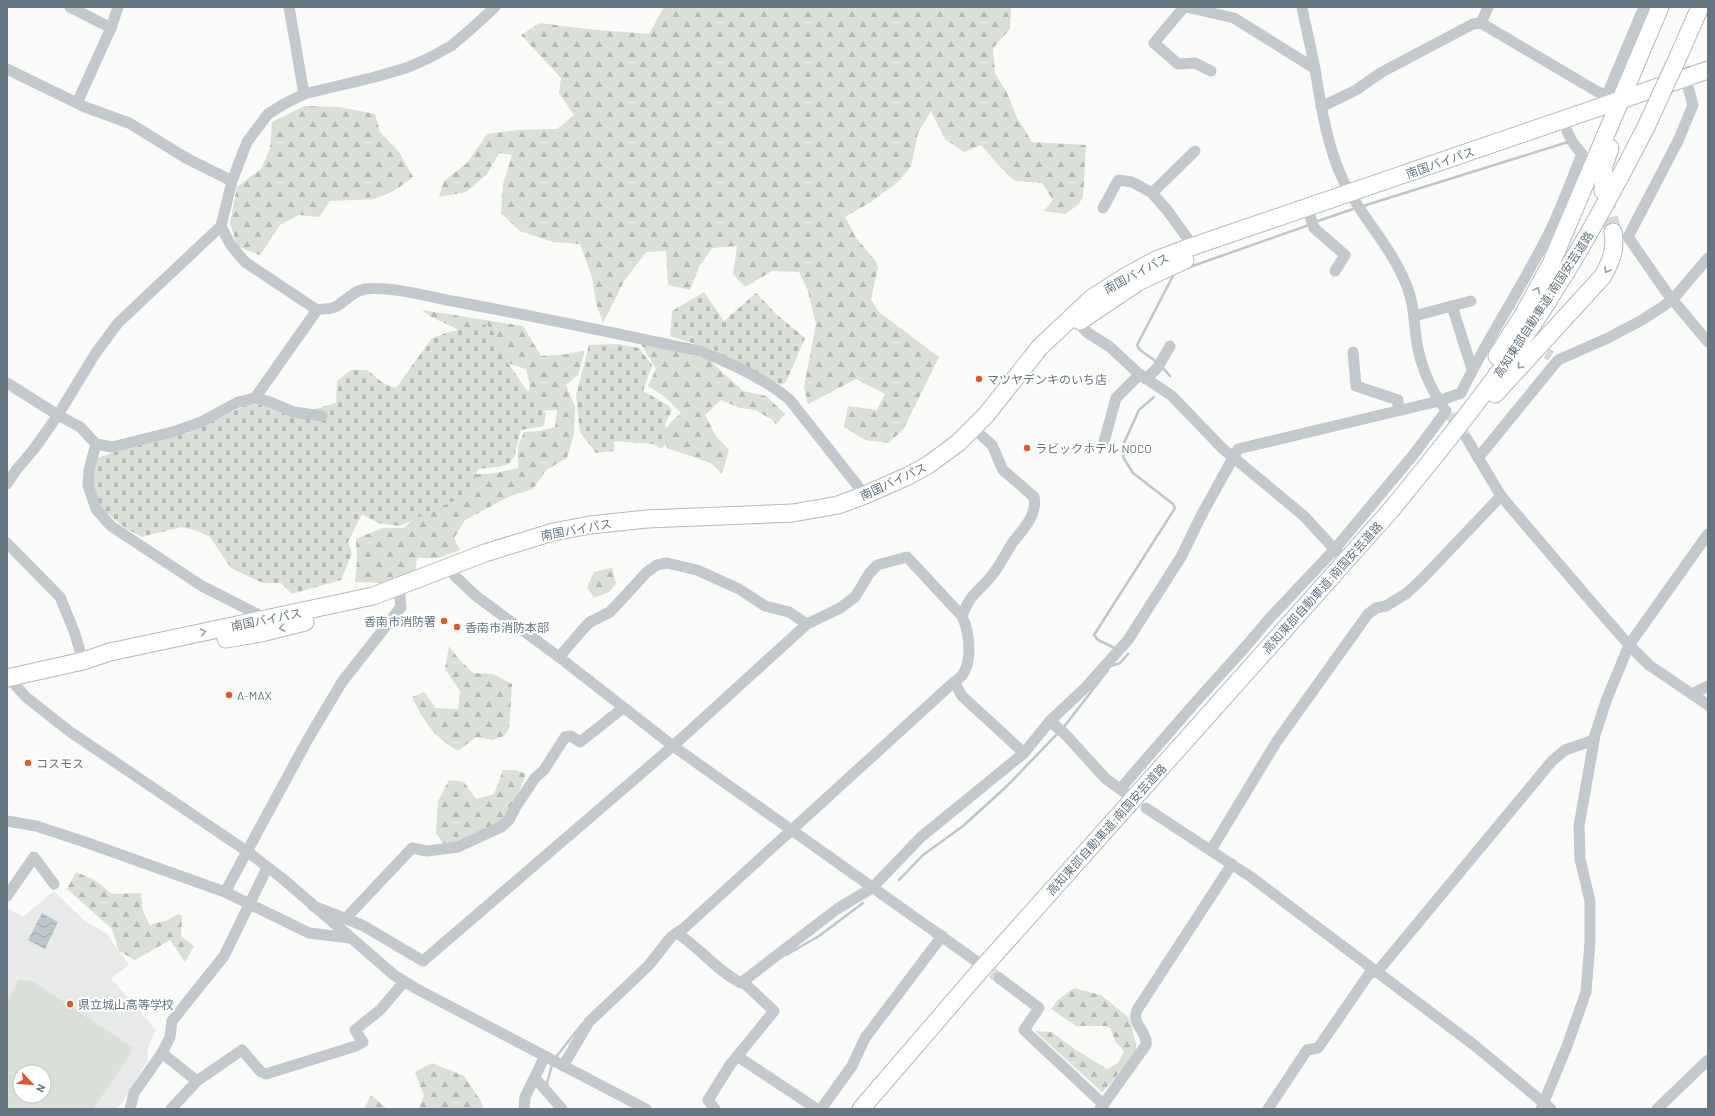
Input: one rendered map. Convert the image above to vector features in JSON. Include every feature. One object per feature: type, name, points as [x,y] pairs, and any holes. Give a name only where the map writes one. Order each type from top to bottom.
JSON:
[{"type":"highway","points":[[1436,455],[1523,316],[1547,270],[1660,7]]},
{"type":"highway","points":[[1603,191],[1602,175],[1619,104],[1670,7]]},
{"type":"highway","name":"高知東部自動車道;南国安芸道路","points":[[861,1109],[978,973],[1391,510],[1472,409],[1535,321],[1594,224],[1646,127],[1680,55],[1700,7]]},
{"type":"highway","name":"南国バイパス","points":[[452,571],[543,542],[584,535],[604,532],[770,525],[834,517],[876,504],[938,471],[959,456],[1040,347],[1078,309],[1092,298],[1128,275],[1156,260],[1193,246],[1355,202],[1708,70]]},
{"type":"highway","name":"南国バイパス","points":[[8,678],[83,661],[110,652],[260,627],[373,596],[400,593],[517,542],[574,528],[648,519],[793,513],[838,505],[908,476],[928,465],[977,432],[1046,355],[1078,323],[1138,282],[1190,258],[1310,216],[1567,131],[1619,104],[1688,87],[1708,80]]},
{"type":"highway","points":[[1391,510],[1424,476],[1523,363],[1603,276],[1610,264],[1614,249],[1613,232]]},
{"type":"street","points":[[70,7],[110,28]]},
{"type":"street","points":[[77,103],[118,7]]},
{"type":"street","points":[[289,7],[304,94]]},
{"type":"street","points":[[7,484],[58,415],[95,354],[118,323],[221,226],[232,181],[247,142],[268,114],[304,94],[375,77],[406,68],[427,59],[451,46],[495,7]]},
{"type":"street","points":[[1211,71],[1194,63],[1178,64],[1154,43],[1185,7],[1234,18],[1314,68]]},
{"type":"street","points":[[1050,721],[1065,734],[1106,779],[1124,791],[1193,705],[1268,620],[1336,552],[1448,413],[1439,401],[1429,381],[1419,352],[1413,305],[1403,277],[1386,246],[1355,202],[1342,178],[1321,106],[1302,7]]},
{"type":"street","points":[[1481,23],[1488,7]]},
{"type":"street","points":[[1321,106],[1356,90],[1382,72],[1473,24],[1481,23],[1619,104],[1644,7]]},
{"type":"street","points":[[7,69],[77,103],[129,123],[186,158],[232,181]]},
{"type":"street","points":[[1688,87],[1693,105],[1678,141],[1628,237],[1672,299],[1708,342]]},
{"type":"street","points":[[681,931],[690,942],[730,977],[741,983],[837,909],[872,888],[921,837],[1024,753],[1050,721],[1086,687],[1128,640],[1182,557],[1233,456],[1238,449],[1439,401],[1461,392],[1472,369],[1503,324],[1560,210],[1582,154],[1573,143],[1567,131]]},
{"type":"street","points":[[1152,193],[1195,151]]},
{"type":"street","points":[[1103,208],[1119,180],[1132,182],[1152,193],[1167,210],[1193,246]]},
{"type":"street","points":[[1310,216],[1314,228],[1345,255],[1335,271]]},
{"type":"street","points":[[221,226],[230,244],[245,262],[317,310]]},
{"type":"street","points":[[1478,458],[1554,358],[1608,338],[1642,320],[1672,299],[1708,258]]},
{"type":"street","points":[[254,398],[317,310],[322,308],[329,309],[337,306],[351,294],[360,290],[386,289],[482,306],[700,351],[752,375],[776,389],[789,399],[865,495]]},
{"type":"street","points":[[1414,316],[1471,301]]},
{"type":"street","points":[[1452,306],[1472,369]]},
{"type":"street","points":[[1078,323],[1088,333],[1110,347],[1143,377],[1172,396],[1222,448],[1304,516],[1336,552]]},
{"type":"street","points":[[1104,442],[1116,398],[1158,367],[1170,346]]},
{"type":"street","points":[[1353,352],[1356,386],[1398,400],[1398,410]]},
{"type":"street","points":[[7,383],[80,427],[96,444],[112,447],[176,431],[201,422],[238,402],[254,398],[270,402],[294,412],[322,416]]},
{"type":"street","points":[[962,616],[968,600],[993,574],[1028,522],[1035,503],[1034,497],[1000,467],[992,445],[977,432]]},
{"type":"street","points":[[1467,439],[1501,496],[1630,645],[1649,665],[1708,705]]},
{"type":"street","points":[[96,444],[89,470],[88,485],[96,510],[111,526],[202,586],[256,614],[260,627]]},
{"type":"street","points":[[1211,850],[1277,741],[1368,614],[1376,608],[1386,606],[1407,593],[1501,496]]},
{"type":"street","points":[[1146,808],[1251,877],[1497,1063],[1546,1107],[1586,992],[1590,942],[1590,901],[1580,859],[1578,836],[1594,740],[1606,701],[1630,645],[1708,534]]},
{"type":"street","points":[[7,543],[60,597],[74,631],[83,661]]},
{"type":"street","points":[[313,906],[362,925],[423,961],[673,746],[807,624],[840,608],[855,597],[869,574],[877,566],[907,557],[962,616],[965,623],[968,658],[966,668],[960,679],[954,682],[681,931],[671,936],[649,965],[589,1022],[563,1066]]},
{"type":"street","points":[[559,657],[590,622],[610,612],[647,572],[657,565],[667,563],[697,570],[739,589],[765,606],[789,612],[807,624]]},
{"type":"street","points":[[452,571],[476,596],[559,657],[673,746],[872,888],[979,962]]},
{"type":"street","points":[[225,892],[308,739],[342,682],[402,607],[400,593]]},
{"type":"street","points":[[8,678],[26,697],[69,731],[248,852],[283,879],[350,938],[404,982],[646,1109]]},
{"type":"street","points":[[954,682],[962,696],[1024,753]]},
{"type":"street","points":[[1692,694],[1708,686]]},
{"type":"street","points":[[346,918],[412,848],[427,851],[458,847],[501,827],[510,820],[527,790],[535,778],[544,770],[565,737],[572,736],[580,742],[623,708]]},
{"type":"street","points":[[1268,1109],[1307,1050],[1318,1048],[1369,974],[1378,972],[1552,761],[1565,750],[1594,740]]},
{"type":"street","points":[[7,821],[36,826],[225,892],[310,932],[350,938]]},
{"type":"street","points":[[7,896],[34,857],[54,884]]},
{"type":"street","points":[[999,978],[1039,1008],[1024,1030],[1102,1107],[1146,1045],[1147,1039],[1134,1016],[1137,1010],[1232,864]]},
{"type":"street","points":[[130,1109],[134,1093],[162,1053],[170,1036],[172,1020],[224,956],[267,868]]},
{"type":"street","points":[[821,1109],[852,1066],[865,1038],[942,936]]},
{"type":"street","points":[[715,1109],[708,1100],[737,1056],[774,1011],[742,981]]},
{"type":"street","points":[[171,1109],[197,1081],[242,1050],[261,1072],[266,1074],[356,1046],[363,1042],[354,1030],[380,1010],[404,982]]},
{"type":"street","points":[[162,1053],[197,1081]]},
{"type":"street","points":[[524,1109],[525,1097],[536,1079],[545,1056]]},
{"type":"street","points":[[737,1056],[817,1109]]},
{"type":"street","points":[[1658,1109],[1708,1060]]},
{"type":"street","points":[[536,1079],[562,1109]]},
{"type":"shaded area","name":"県立城山高等学校","points":[[54,891],[86,922],[106,933],[129,965],[111,978],[156,1030],[147,1050],[148,1060],[122,1103],[116,1109],[7,1109],[7,908],[23,917]]},
{"type":"green space","points":[[664,7],[1011,7],[1010,29],[993,48],[995,73],[1007,93],[1017,118],[1032,142],[1086,145],[1083,197],[1078,205],[1065,214],[1044,211],[1053,200],[1042,183],[1015,181],[1000,167],[981,145],[964,152],[945,139],[931,111],[918,133],[911,166],[898,182],[871,202],[845,217],[857,239],[875,260],[878,267],[871,299],[879,312],[939,357],[903,430],[888,443],[865,440],[844,427],[848,406],[877,410],[885,394],[856,379],[808,404],[804,387],[816,324],[808,291],[799,272],[772,271],[745,287],[733,274],[737,246],[712,248],[699,267],[690,290],[668,285],[666,251],[646,252],[624,281],[603,323],[596,303],[592,277],[580,244],[553,242],[520,231],[501,213],[503,184],[512,155],[499,153],[487,174],[466,192],[439,197],[444,181],[467,163],[487,134],[517,130],[557,129],[574,115],[559,93],[561,78],[521,35],[540,23],[587,29],[649,34]]},
{"type":"green space","points":[[305,106],[339,107],[375,114],[380,132],[399,152],[413,177],[394,191],[374,199],[330,201],[319,217],[299,215],[280,225],[260,255],[237,246],[230,223],[237,187],[261,169],[270,149],[272,122]]},
{"type":"green space","points":[[704,292],[724,321],[756,293],[776,314],[805,338],[786,382],[781,385],[714,350],[670,336],[672,311]]},
{"type":"green space","points":[[422,310],[523,326],[541,356],[568,354],[585,350],[578,375],[566,385],[575,407],[574,434],[567,458],[546,470],[533,489],[510,496],[465,520],[454,538],[460,550],[439,558],[417,558],[415,572],[388,583],[355,582],[357,561],[356,539],[382,528],[404,528],[422,511],[476,474],[491,474],[518,468],[518,447],[524,432],[540,431],[555,427],[557,410],[536,411],[526,402],[530,386],[526,369],[504,362],[453,327],[431,317]]},
{"type":"green space","points":[[487,324],[494,333],[495,344],[523,385],[546,414],[544,426],[521,430],[516,451],[510,462],[506,465],[478,469],[471,490],[453,501],[400,526],[378,523],[362,514],[348,542],[352,553],[341,580],[292,594],[281,583],[263,583],[231,568],[210,537],[195,530],[181,527],[142,537],[125,528],[101,508],[92,482],[97,458],[124,449],[189,433],[251,404],[269,406],[290,416],[336,403],[337,381],[351,370],[367,370],[383,383],[396,388],[432,338],[449,332]]},
{"type":"green space","points":[[618,344],[639,348],[652,365],[643,391],[668,405],[672,410],[665,424],[669,441],[661,449],[653,444],[614,441],[614,451],[596,453],[580,432],[576,395],[589,345]]},
{"type":"green space","points":[[641,344],[660,346],[709,360],[743,391],[766,396],[785,414],[776,424],[771,419],[755,410],[740,408],[721,400],[705,415],[716,436],[729,450],[722,474],[711,463],[667,448],[664,432],[671,422],[681,413],[665,397],[648,386],[656,369]]},
{"type":"green space","points":[[612,568],[616,584],[609,592],[594,598],[587,587],[594,572]]},
{"type":"green space","points":[[449,646],[458,658],[473,673],[493,674],[512,684],[509,729],[504,736],[492,740],[476,737],[458,751],[436,735],[425,721],[412,697],[424,692],[436,708],[458,709],[460,691],[445,669]]},
{"type":"green space","points":[[503,770],[515,770],[526,774],[514,805],[504,820],[457,843],[443,844],[436,833],[438,801],[449,780],[464,782],[476,799],[494,794]]},
{"type":"green space","points":[[76,872],[96,881],[112,894],[141,893],[143,912],[150,925],[168,920],[178,914],[182,916],[181,936],[194,946],[185,962],[170,940],[135,960],[119,951],[112,929],[67,889]]},
{"type":"green space","points":[[18,980],[32,981],[132,1047],[131,1053],[93,1109],[9,1109],[7,1107],[7,1003]]},
{"type":"green space","points":[[1074,988],[1101,995],[1129,1018],[1136,1043],[1136,1050],[1111,1083],[1102,1092],[1035,1031],[1052,1032],[1073,1048],[1107,1069],[1118,1063],[1124,1051],[1115,1041],[1111,1029],[1107,1026],[1076,1026],[1051,1009],[1058,1000]]},
{"type":"green space","points":[[432,1063],[464,1076],[481,1101],[484,1109],[419,1109],[424,1096],[415,1072]]},
{"type":"green space","points":[[371,1095],[387,1109],[364,1109]]},
{"type":"water","points":[[42,913],[58,922],[45,949],[28,940]]},
{"type":"waterway","points":[[1680,70],[1690,67]]},
{"type":"waterway","points":[[1363,206],[1568,142]]},
{"type":"waterway","points":[[1315,222],[1356,208]]},
{"type":"waterway","points":[[1187,268],[1309,225]]},
{"type":"waterway","points":[[1157,362],[1140,350],[1137,345],[1175,272]]},
{"type":"waterway","points":[[1162,367],[1170,376]]},
{"type":"waterway","points":[[1115,648],[1098,640],[1094,635],[1175,508],[1173,504],[1133,473],[1123,457],[1124,443],[1139,410],[1154,397]]},
{"type":"waterway","points":[[1111,666],[1120,663],[1128,654]]},
{"type":"waterway","points":[[1063,728],[1108,670]]},
{"type":"waterway","points":[[899,880],[923,855],[963,826],[1007,786],[1058,733]]},
{"type":"waterway","points":[[786,955],[819,936],[863,903]]},
{"type":"waterway","points":[[556,1057],[582,1024]]},
{"type":"waterway","points":[[548,1086],[547,1083],[552,1065]]},
{"type":"tunnel","points":[[1604,193],[1613,232]]},
{"type":"tunnel","points":[[1533,344],[1551,356]]},
{"type":"tunnel","points":[[1450,415],[1467,439]]},
{"type":"tunnel","points":[[979,963],[999,978]]},
{"type":"place","name":"マツヤデンキのいち店","points":[[979,379]]},
{"type":"place","name":"ラビックホテル NOCO","points":[[1027,448]]},
{"type":"place","name":"香南市消防署","points":[[444,621]]},
{"type":"place","name":"香南市消防本部","points":[[457,627]]},
{"type":"place","name":"A-MAX","points":[[229,695]]},
{"type":"place","name":"コスモス","points":[[28,763]]},
{"type":"place","name":"県立城山高等学校","points":[[70,1004]]}]
